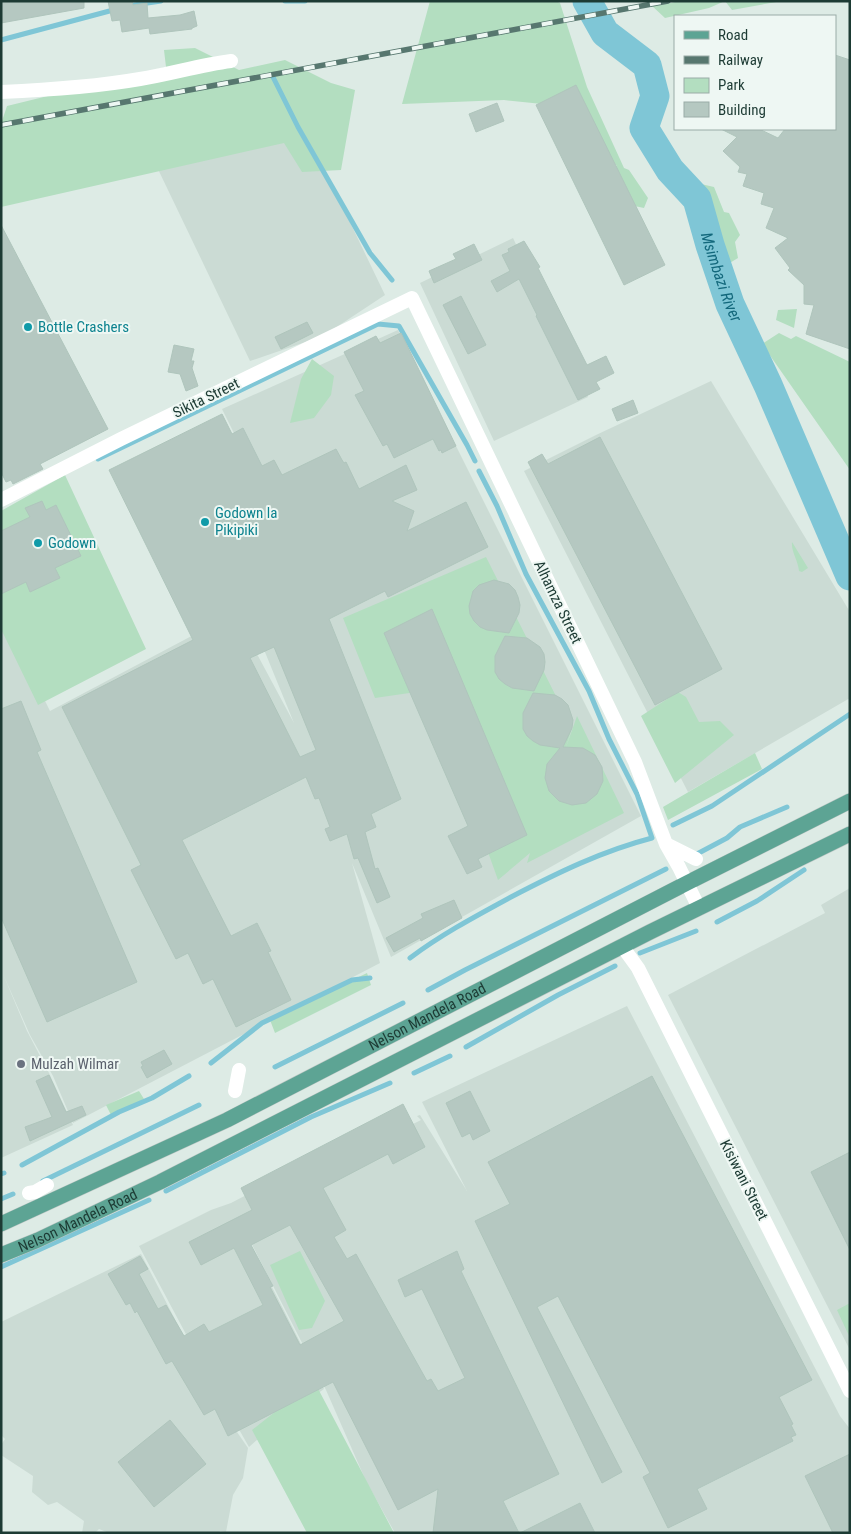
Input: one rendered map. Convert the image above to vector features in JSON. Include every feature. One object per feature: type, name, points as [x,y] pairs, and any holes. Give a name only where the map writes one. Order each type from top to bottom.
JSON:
[{"type":"main road","name":"Nelson Mandela Road","points":[[1,1224],[227,1120],[687,883],[850,802]]},
{"type":"main road","name":"Nelson Mandela Road","points":[[1,1255],[38,1240],[160,1182],[622,946],[850,834]]},
{"type":"street","points":[[1,92],[113,83],[201,65],[231,61]]},
{"type":"street","name":"Sikita Street","points":[[1,500],[130,434],[412,298]]},
{"type":"street","name":"Alhamza Street","points":[[412,298],[635,762],[666,844],[699,908]]},
{"type":"street","points":[[666,844],[696,859]]},
{"type":"street","name":"Kisiwani Street","points":[[622,946],[638,968],[850,1391]]},
{"type":"street","points":[[236,1092],[239,1070]]},
{"type":"street","points":[[29,1193],[35,1192],[47,1185]]},
{"type":"shaded area","points":[[307,133],[385,295],[323,336],[250,361],[156,165]]},
{"type":"shaded area","points":[[513,238],[588,397],[494,441],[420,283]]},
{"type":"shaded area","points":[[398,330],[641,816],[391,957],[352,863],[380,963],[73,1123],[53,1076],[30,1035],[3,974],[27,1031],[73,1125],[1,1158],[1,612],[50,711],[235,613],[294,723],[249,613],[305,576],[222,409]]},
{"type":"shaded area","points":[[711,381],[850,612],[850,698],[688,792],[524,471]]},
{"type":"shaded area","points":[[850,888],[850,1350],[668,995],[825,913],[821,905]]},
{"type":"shaded area","points":[[627,1006],[840,1416],[850,1429],[850,1533],[395,1533],[366,1481],[326,1390],[241,1223],[324,1389],[282,1418],[249,1447],[204,1368],[139,1246],[211,1210],[231,1203],[399,1116],[407,1127],[421,1120],[417,1116],[420,1115],[467,1191],[422,1102]]},
{"type":"shaded area","points":[[141,1254],[237,1432],[248,1448],[243,1478],[233,1495],[226,1532],[109,1533],[99,1529],[95,1533],[82,1533],[84,1521],[57,1502],[48,1505],[32,1492],[33,1476],[1,1455],[1,1445],[5,1439],[1,1435],[1,1322]]},
{"type":"green space","points":[[430,1],[556,1],[560,3],[587,87],[624,168],[629,170],[648,198],[644,208],[625,204],[603,163],[617,166],[552,105],[504,100],[402,104]]},
{"type":"green space","points":[[680,1],[725,1],[709,8],[665,18],[651,5],[655,6]]},
{"type":"green space","points":[[725,1],[782,1],[732,10]]},
{"type":"green space","points":[[195,48],[239,70],[285,60],[331,83],[355,90],[341,170],[302,172],[284,143],[1,207],[1,124],[7,106],[166,67],[164,50]]},
{"type":"green space","points":[[701,184],[714,187],[724,212],[729,213],[740,235],[735,242],[738,258],[728,264]]},
{"type":"green space","points":[[797,309],[794,328],[776,320],[778,310]]},
{"type":"green space","points":[[779,333],[791,339],[796,336],[850,362],[850,470],[762,344]]},
{"type":"green space","points":[[312,359],[334,376],[331,395],[314,418],[290,423],[301,379]]},
{"type":"green space","points":[[65,475],[146,649],[38,705],[1,629],[1,511]]},
{"type":"green space","points":[[792,542],[808,568],[802,572],[799,571]]},
{"type":"green space","points":[[486,557],[572,728],[565,750],[577,716],[624,813],[527,863],[530,853],[498,880],[430,690],[375,698],[343,618]]},
{"type":"green space","points":[[678,692],[686,697],[699,722],[720,721],[734,735],[675,783],[641,716]]},
{"type":"green space","points":[[755,753],[762,769],[668,820],[663,807]]},
{"type":"green space","points":[[367,973],[371,985],[275,1033],[270,1020]]},
{"type":"green space","points":[[139,1091],[144,1099],[112,1117],[106,1105]]},
{"type":"green space","points":[[300,1251],[325,1301],[312,1328],[299,1330],[270,1265]]},
{"type":"green space","points":[[850,1303],[850,1338],[837,1310]]},
{"type":"green space","points":[[314,1381],[394,1533],[307,1533],[252,1430]]},
{"type":"building","points":[[1,1],[84,1],[84,8],[1,23]]},
{"type":"building","points":[[108,1],[132,1],[133,5],[147,3],[148,18],[180,15],[194,11],[197,26],[192,29],[150,34],[149,28],[122,32],[120,20],[112,21]]},
{"type":"building","points":[[836,55],[850,60],[850,349],[806,334],[814,305],[804,304],[804,285],[788,270],[790,268],[775,248],[788,238],[766,228],[774,208],[761,204],[764,193],[743,186],[747,174],[738,172],[740,167],[723,151],[737,137],[723,130],[761,130],[778,138],[784,130],[836,130]]},
{"type":"building","points":[[576,85],[665,265],[624,285],[536,105]]},
{"type":"building","points":[[497,103],[504,121],[476,132],[469,114]]},
{"type":"building","name":"Bottle Crashers","points":[[1,225],[108,429],[40,464],[43,469],[13,484],[11,480],[6,482],[1,472]]},
{"type":"building","points":[[524,241],[540,267],[538,268],[587,365],[606,356],[614,373],[596,382],[600,389],[578,400],[519,279],[497,292],[491,281],[510,271],[502,255],[509,252],[508,249]]},
{"type":"building","points":[[474,244],[482,260],[434,283],[429,271],[456,259],[453,254]]},
{"type":"building","points":[[461,296],[486,345],[468,354],[443,305]]},
{"type":"building","points":[[307,322],[313,333],[281,349],[275,337]]},
{"type":"building","points":[[401,333],[456,446],[442,453],[433,439],[394,458],[387,444],[383,446],[355,395],[364,391],[344,352],[376,336],[380,343]]},
{"type":"building","points":[[174,345],[194,349],[191,361],[194,361],[192,368],[198,386],[186,391],[180,374],[168,372]]},
{"type":"building","points":[[633,400],[638,413],[617,421],[612,409]]},
{"type":"building","points":[[222,414],[232,434],[243,428],[262,466],[274,460],[282,475],[336,449],[344,463],[346,462],[359,489],[406,465],[417,490],[392,501],[414,511],[407,531],[466,502],[488,547],[388,597],[385,591],[329,619],[401,799],[371,814],[376,827],[365,832],[375,869],[378,868],[390,897],[377,903],[358,858],[354,859],[347,834],[330,841],[325,829],[330,827],[319,798],[315,799],[306,777],[182,840],[231,936],[257,923],[271,951],[268,952],[291,1000],[236,1027],[213,979],[203,984],[188,953],[176,959],[131,870],[141,865],[62,707],[193,640],[109,470]],"holes":[[[274,647],[316,750],[300,757],[250,658]]]},
{"type":"building","points":[[600,437],[722,669],[655,705],[528,462],[542,454],[548,464]]},
{"type":"building","name":"Godown","points":[[42,501],[46,510],[56,505],[81,556],[55,568],[60,578],[30,592],[26,582],[1,594],[1,531],[30,517],[25,508]]},
{"type":"building","points":[[494,580],[509,584],[515,590],[518,597],[519,613],[509,633],[487,630],[480,627],[470,614],[469,606],[473,591],[479,585]]},
{"type":"building","points":[[432,609],[527,835],[478,859],[482,867],[467,874],[448,836],[468,826],[384,633]]},
{"type":"building","points":[[505,636],[527,638],[540,647],[544,654],[544,670],[534,691],[512,688],[499,679],[495,672],[495,656]]},
{"type":"building","points":[[533,693],[555,695],[568,705],[573,720],[572,728],[563,747],[583,748],[595,755],[602,767],[603,781],[597,794],[586,803],[572,805],[559,801],[549,791],[545,778],[547,764],[560,748],[540,745],[527,736],[523,729],[523,713]]},
{"type":"building","points":[[21,701],[41,750],[37,752],[137,982],[47,1022],[1,917],[1,709]]},
{"type":"building","points":[[454,900],[462,918],[421,941],[420,938],[394,952],[386,938],[423,918],[421,914]]},
{"type":"building","points":[[164,1050],[172,1064],[147,1078],[141,1067],[143,1066],[141,1062]]},
{"type":"building","points":[[49,1075],[66,1112],[82,1106],[86,1115],[30,1141],[25,1127],[52,1117],[36,1081]]},
{"type":"building","points":[[652,1076],[812,1380],[779,1397],[793,1424],[791,1425],[796,1435],[791,1437],[793,1441],[697,1489],[707,1509],[668,1528],[643,1477],[650,1473],[558,1296],[537,1307],[622,1472],[602,1483],[475,1221],[510,1204],[488,1162]]},
{"type":"building","points":[[470,1091],[490,1131],[473,1140],[470,1133],[462,1137],[446,1103]]},
{"type":"building","points":[[403,1104],[425,1147],[393,1164],[388,1154],[323,1188],[346,1230],[334,1237],[347,1259],[356,1254],[427,1381],[431,1379],[438,1391],[465,1378],[422,1289],[405,1297],[398,1280],[457,1251],[464,1269],[461,1271],[559,1474],[503,1501],[519,1533],[433,1533],[438,1489],[398,1510],[333,1382],[228,1436],[215,1409],[204,1415],[172,1361],[166,1364],[137,1311],[135,1313],[130,1303],[126,1305],[108,1274],[140,1256],[148,1269],[139,1274],[158,1309],[166,1305],[184,1336],[204,1324],[209,1332],[263,1305],[234,1248],[201,1265],[189,1242],[252,1210],[241,1188]],"holes":[[[290,1225],[344,1321],[300,1345],[270,1287],[273,1286],[251,1245]]]},
{"type":"building","points":[[850,1152],[850,1250],[811,1172]]},
{"type":"building","points":[[170,1420],[206,1464],[154,1507],[118,1462]]},
{"type":"building","points":[[850,1454],[850,1533],[833,1533],[805,1476]]},
{"type":"building","points":[[580,1503],[595,1533],[520,1533]]},
{"type":"waterway","points":[[127,6],[161,1]]},
{"type":"waterway","points":[[285,1],[305,1]]},
{"type":"waterway","name":"Msimbazi River","points":[[587,1],[605,33],[647,65],[655,96],[644,128],[670,170],[697,199],[730,304],[768,385],[850,576]]},
{"type":"waterway","points":[[1,40],[117,9]]},
{"type":"waterway","points":[[273,77],[298,127],[370,253],[392,280]]},
{"type":"waterway","points":[[98,459],[378,324],[399,326],[475,461]]},
{"type":"waterway","points":[[410,958],[459,926],[545,879],[615,849],[652,838],[637,794],[609,739],[589,691],[526,574],[497,506],[479,471]]},
{"type":"waterway","points":[[673,825],[712,806],[850,714]]},
{"type":"waterway","points":[[695,855],[727,838],[740,827],[787,807]]},
{"type":"waterway","points":[[428,990],[666,869]]},
{"type":"waterway","points":[[717,922],[757,901],[804,870]]},
{"type":"waterway","points":[[640,953],[696,931]]},
{"type":"waterway","points":[[466,1047],[558,995],[615,966]]},
{"type":"waterway","points":[[211,1063],[262,1023],[352,980],[370,978]]},
{"type":"waterway","points":[[275,1067],[403,1003]]},
{"type":"waterway","points":[[414,1073],[450,1056]]},
{"type":"waterway","points":[[22,1165],[119,1112],[152,1098],[189,1076]]},
{"type":"waterway","points":[[166,1191],[311,1117],[390,1083]]},
{"type":"waterway","points":[[43,1181],[199,1105]]},
{"type":"waterway","points":[[1,1199],[13,1194]]},
{"type":"waterway","points":[[1,1267],[149,1200]]},
{"type":"railway","points":[[1,125],[668,1]]},
{"type":"place","name":"Bottle Crashers","points":[[28,327]]},
{"type":"place","name":"Godown la Pikipiki","points":[[205,522]]},
{"type":"place","name":"Godown","points":[[38,543]]},
{"type":"place","name":"Mulzah Wilmar","points":[[21,1064]]}]
